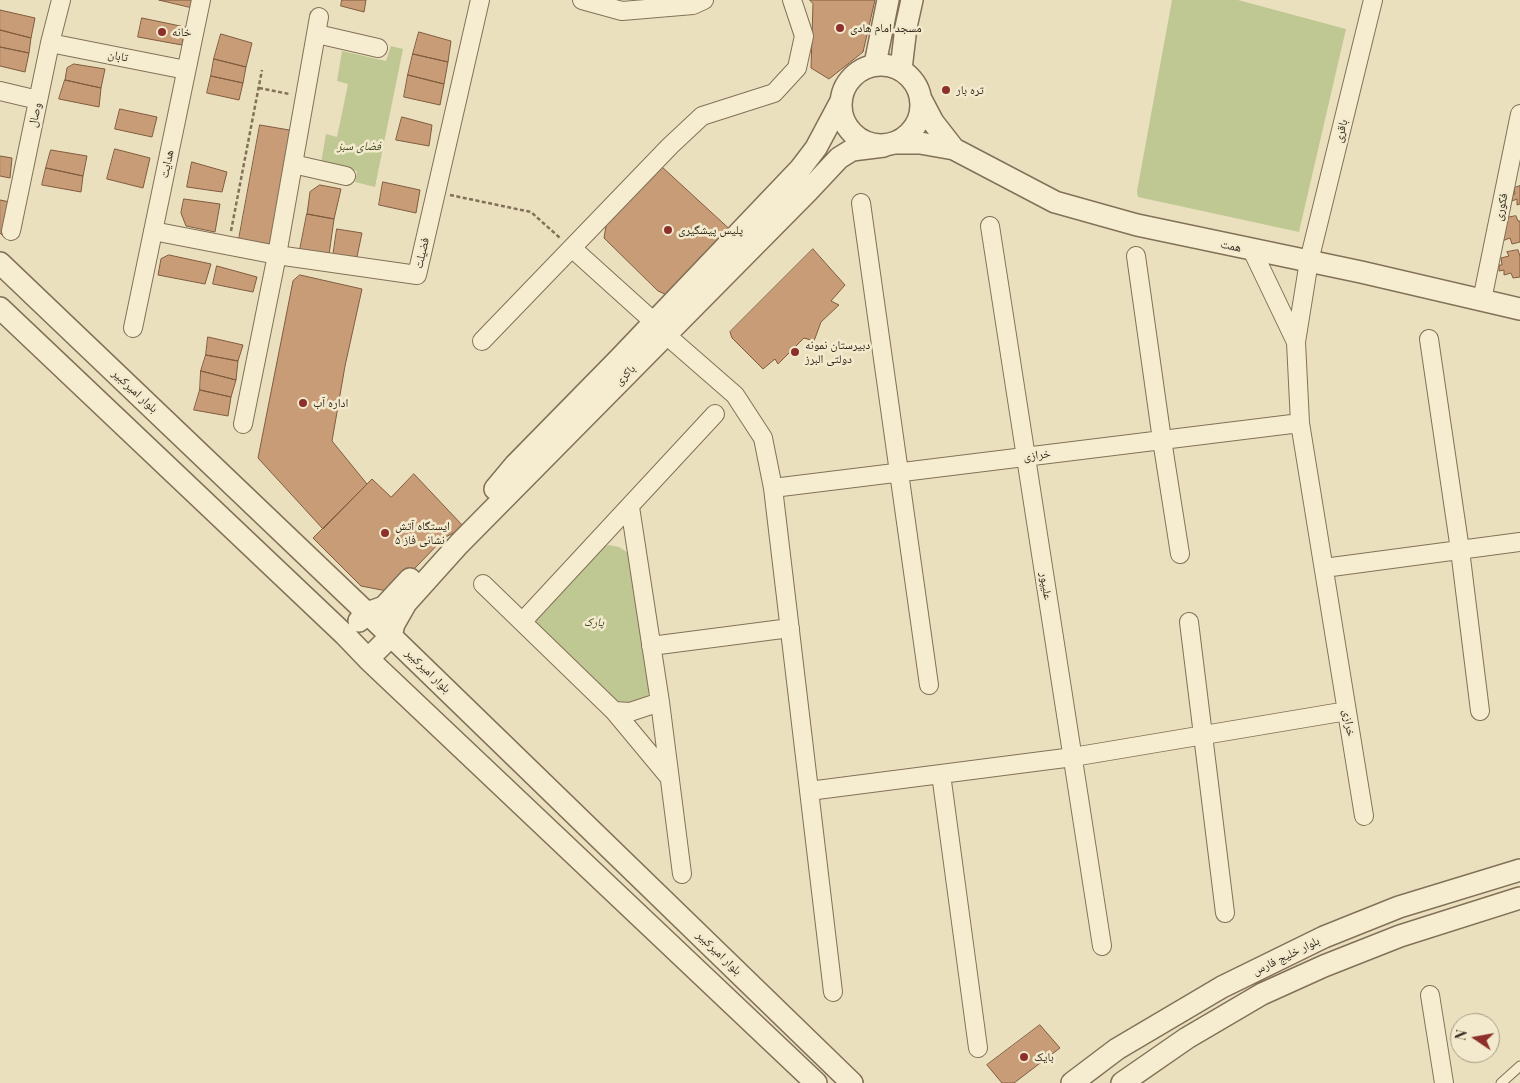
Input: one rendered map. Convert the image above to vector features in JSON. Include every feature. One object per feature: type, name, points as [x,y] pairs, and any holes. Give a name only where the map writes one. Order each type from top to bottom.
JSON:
[{"type":"street","name":"وصال","points":[[11,231],[50,43],[61,0]]},
{"type":"street","name":"هدایت","points":[[133,328],[201,0]]},
{"type":"street","name":"فضیلت","points":[[153,231],[277,255],[417,275],[480,0]]},
{"type":"street","points":[[582,0],[622,11],[693,5],[704,0]]},
{"type":"street","points":[[482,341],[573,249],[670,146],[702,116],[774,93],[797,68],[804,36],[792,0]]},
{"type":"street","points":[[875,64],[888,0]]},
{"type":"street","points":[[901,69],[912,0]]},
{"type":"street","name":"باقری","points":[[1309,261],[1373,0]]},
{"type":"street","points":[[243,424],[277,255],[320,17]]},
{"type":"street","points":[[316,34],[378,48]]},
{"type":"street","name":"تابان","points":[[50,43],[186,70]]},
{"type":"street","points":[[875,64],[888,64],[901,69],[912,77],[933,122],[954,149],[920,143],[870,144],[858,138],[848,129],[842,116],[840,103],[844,89],[851,77],[862,69],[875,64]]},
{"type":"street","points":[[0,91],[38,100]]},
{"type":"street","points":[[890,144],[908,136],[916,126],[921,114],[922,101]]},
{"type":"street","name":"باکری","points":[[391,636],[394,624],[406,603],[660,328],[800,170],[816,148],[840,103]]},
{"type":"street","name":"فکوری","points":[[1482,300],[1520,114]]},
{"type":"street","name":"باکری","points":[[345,635],[367,613],[384,606],[445,538],[464,527],[515,464],[809,190],[839,158],[852,150],[890,144]]},
{"type":"street","name":"همت","points":[[954,149],[1055,202],[1137,225],[1520,308]]},
{"type":"street","points":[[293,164],[346,176]]},
{"type":"street","points":[[860,203],[929,685]]},
{"type":"street","name":"علیپور","points":[[990,226],[1102,946]]},
{"type":"street","points":[[573,249],[735,395],[763,438],[773,488],[834,992]]},
{"type":"street","points":[[1252,250],[1296,342]]},
{"type":"street","points":[[1136,256],[1180,554]]},
{"type":"street","name":"خرازی","points":[[1309,261],[1296,342],[1300,423],[1364,816]]},
{"type":"street","name":"بلوار امیرکبیر","points":[[0,263],[391,636],[852,1083]]},
{"type":"street","points":[[0,308],[816,1083]]},
{"type":"street","points":[[1429,339],[1460,550],[1480,711]]},
{"type":"street","points":[[522,622],[716,414]]},
{"type":"street","name":"خرازی","points":[[773,488],[1300,423]]},
{"type":"street","points":[[630,507],[660,702],[682,874]]},
{"type":"street","points":[[1324,568],[1520,542]]},
{"type":"street","points":[[484,584],[614,711],[669,777]]},
{"type":"street","points":[[1189,622],[1225,913]]},
{"type":"street","points":[[651,646],[790,628]]},
{"type":"street","points":[[368,659],[391,636]]},
{"type":"street","points":[[614,711],[630,712],[660,702]]},
{"type":"street","points":[[809,791],[1072,757],[1347,711]]},
{"type":"street","points":[[941,774],[978,1048]]},
{"type":"street","name":"بلوار خلیج فارس","points":[[1072,1083],[1118,1049],[1222,987],[1324,937],[1399,906],[1520,870]]},
{"type":"street","name":"بلوار خلیج فارس","points":[[1122,1083],[1187,1038],[1262,994],[1315,970],[1400,936],[1520,898]]},
{"type":"street","points":[[1430,995],[1444,1083]]},
{"type":"lane","points":[[1501,1083],[1520,1066]]},
{"type":"path","points":[[230,235],[262,70]]},
{"type":"path","points":[[259,88],[305,97]]},
{"type":"path","points":[[436,192],[531,212],[573,249]]},
{"type":"green space","points":[[1172,0],[1238,0],[1346,29],[1299,232],[1138,197],[1137,191]]},
{"type":"green space","name":"فضای سبز","points":[[391,46],[403,49],[375,187],[355,182],[357,171],[321,163],[326,134],[337,137],[348,84],[337,81],[342,51],[386,61]]},
{"type":"green space","name":"پارک","points":[[609,545],[619,547],[630,554],[650,689],[646,700],[626,712],[536,623],[538,615],[600,548]]},
{"type":"building","name":"خانه","points":[[159,0],[192,0],[190,7]]},
{"type":"building","points":[[342,0],[366,0],[364,12],[341,6]]},
{"type":"building","name":"مسجد امام هادی","points":[[810,0],[875,0],[863,52],[829,79],[811,68],[813,4]]},
{"type":"building","points":[[0,10],[35,18],[31,38],[0,30]]},
{"type":"building","name":"خانه","points":[[142,18],[185,27],[182,45],[138,37]]},
{"type":"building","points":[[0,30],[31,38],[29,53],[0,47]]},
{"type":"building","points":[[419,32],[451,41],[448,62],[413,54]]},
{"type":"building","points":[[221,34],[252,43],[246,67],[214,59]]},
{"type":"building","points":[[0,47],[29,53],[25,72],[0,66]]},
{"type":"building","points":[[413,54],[448,62],[444,84],[408,75]]},
{"type":"building","points":[[214,59],[246,67],[243,83],[211,76]]},
{"type":"building","points":[[74,64],[105,69],[101,88],[65,80],[67,68]]},
{"type":"building","points":[[408,75],[444,84],[440,105],[404,97]]},
{"type":"building","points":[[211,76],[243,83],[239,100],[207,93]]},
{"type":"building","points":[[65,80],[101,88],[99,107],[59,99]]},
{"type":"building","points":[[120,109],[157,117],[152,137],[115,129]]},
{"type":"building","points":[[402,117],[432,125],[429,146],[396,140]]},
{"type":"building","points":[[260,125],[295,131],[274,246],[239,239]]},
{"type":"building","points":[[115,149],[150,158],[143,188],[107,179]]},
{"type":"building","points":[[51,150],[87,156],[83,176],[46,168]]},
{"type":"building","points":[[0,156],[12,158],[10,178],[0,176]]},
{"type":"building","points":[[192,162],[227,172],[222,192],[187,187]]},
{"type":"building","name":"پلیس پیشگیری","points":[[661,166],[736,235],[679,296],[658,291],[604,238],[606,226]]},
{"type":"building","points":[[46,168],[83,176],[81,192],[42,185]]},
{"type":"building","points":[[383,182],[420,190],[416,213],[379,205]]},
{"type":"building","points":[[320,185],[341,189],[334,219],[307,214],[310,192]]},
{"type":"building","points":[[1520,186],[1520,204],[1517,205],[1517,199],[1512,201],[1512,195],[1515,194],[1514,188]]},
{"type":"building","points":[[184,199],[220,204],[215,232],[186,226],[181,213]]},
{"type":"building","points":[[0,200],[10,202],[3,236],[0,233]]},
{"type":"building","points":[[307,214],[334,219],[328,262],[304,258],[300,249]]},
{"type":"building","points":[[1516,216],[1518,221],[1520,221],[1520,242],[1512,244],[1510,238],[1502,241],[1500,224],[1507,222],[1506,218]]},
{"type":"building","points":[[337,229],[362,233],[355,266],[332,263]]},
{"type":"building","points":[[813,249],[845,285],[831,301],[839,305],[821,322],[814,341],[804,338],[778,364],[775,359],[763,369],[732,338],[730,332]]},
{"type":"building","points":[[1518,250],[1520,256],[1520,277],[1513,278],[1511,273],[1504,275],[1504,270],[1499,271],[1499,265],[1502,265],[1501,258],[1509,256],[1507,252]]},
{"type":"building","points":[[169,255],[211,264],[205,284],[158,275],[161,259]]},
{"type":"building","points":[[217,266],[257,277],[253,292],[213,284]]},
{"type":"building","name":"اداره آب","points":[[300,275],[362,289],[345,366],[332,441],[367,484],[323,529],[258,458],[293,281]]},
{"type":"building","points":[[208,337],[243,345],[238,361],[206,355]]},
{"type":"building","points":[[206,355],[238,361],[236,380],[201,371]]},
{"type":"building","points":[[201,371],[236,380],[231,397],[200,390]]},
{"type":"building","points":[[200,390],[231,397],[228,416],[194,410]]},
{"type":"building","name":"ایستگاه آتش نشانی فاز ۵","points":[[414,474],[464,527],[444,538],[392,592],[361,586],[313,538],[372,479],[391,497]]},
{"type":"building","name":"بایک","points":[[1040,1025],[1060,1048],[1014,1083],[1002,1083],[987,1065]]},
{"type":"place","name":"مسجد امام هادی","points":[[840,28]]},
{"type":"place","name":"خانه","points":[[162,32]]},
{"type":"place","name":"تره بار","points":[[946,90]]},
{"type":"place","name":"پلیس پیشگیری","points":[[668,230]]},
{"type":"place","name":"دبیرستان نمونه دولتی البرز","points":[[795,352]]},
{"type":"place","name":"اداره آب","points":[[303,403]]},
{"type":"place","name":"ایستگاه آتش نشانی فاز ۵","points":[[385,533]]},
{"type":"place","name":"بایک","points":[[1024,1057]]}]
